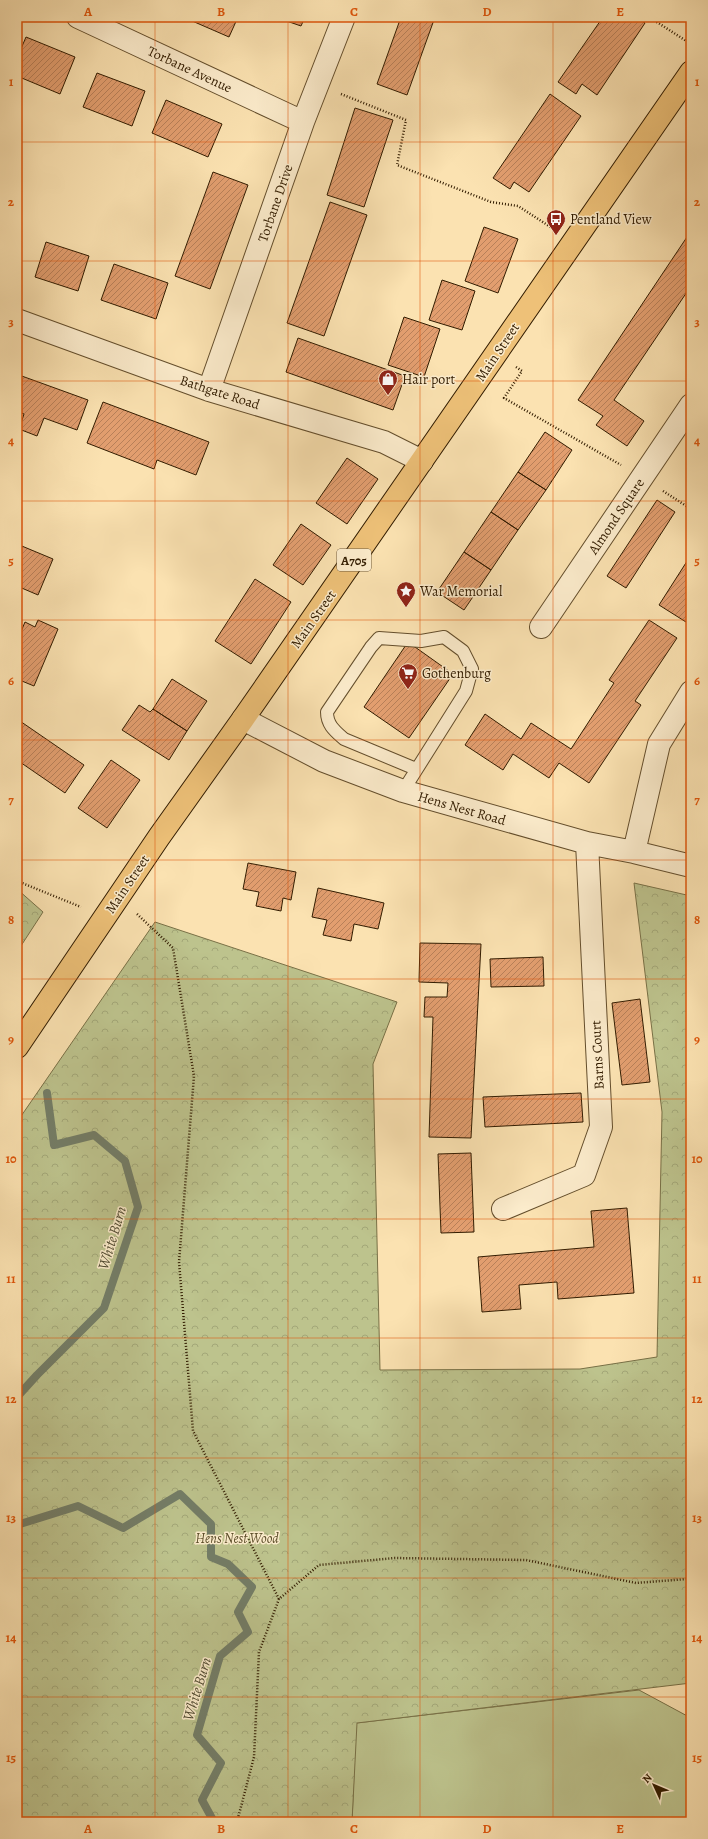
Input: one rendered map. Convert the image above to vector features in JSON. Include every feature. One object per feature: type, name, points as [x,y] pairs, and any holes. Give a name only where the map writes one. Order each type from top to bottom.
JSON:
[{"type":"main road","name":"Main Street","points":[[17,1047],[119,896],[691,72]]},
{"type":"street","name":"Torbane Avenue","points":[[78,17],[303,122]]},
{"type":"street","name":"Torbane Drive","points":[[209,390],[303,122],[344,17]]},
{"type":"street","name":"Bathgate Road","points":[[17,320],[209,390],[384,442],[422,461]]},
{"type":"street","name":"Almond Square","points":[[541,627],[691,405]]},
{"type":"street","points":[[634,852],[659,744],[691,692]]},
{"type":"street","name":"Hens Nest Road","points":[[243,719],[324,761],[403,791],[587,843],[634,852],[691,866]]},
{"type":"street","name":"Barns Court","points":[[503,1209],[584,1175],[601,1127],[587,843]]},
{"type":"lane","points":[[403,791],[466,691],[472,669],[463,651],[444,637],[422,641],[379,638],[371,647],[327,712],[327,721],[344,739],[416,769]]},
{"type":"path","points":[[649,17],[691,44]]},
{"type":"path","points":[[318,85],[406,120],[397,165],[491,202],[518,206],[573,241]]},
{"type":"path","points":[[495,354],[522,371],[504,398],[642,478],[691,509]]},
{"type":"path","points":[[17,881],[106,916]]},
{"type":"path","points":[[119,896],[173,948],[194,1076],[179,1262],[193,1431],[279,1599]]},
{"type":"path","points":[[237,1822],[254,1757],[259,1652],[279,1599],[320,1565],[395,1558],[526,1560],[636,1582],[686,1579],[691,1575]]},
{"type":"green space","name":"Hens Nest Wood","points":[[634,883],[691,896],[691,1683],[357,1723],[352,1822],[17,1822],[17,1122],[155,922],[397,1002],[373,1064],[380,1370],[580,1369],[657,1357],[662,1112]]},
{"type":"green space","points":[[17,889],[43,912],[17,952]]},
{"type":"green space","points":[[639,1690],[691,1718],[691,1822],[352,1822],[356,1723]]},
{"type":"building","points":[[183,17],[238,17],[229,37]]},
{"type":"building","points":[[275,17],[305,17],[301,26]]},
{"type":"building","points":[[401,17],[435,17],[407,95],[377,84]]},
{"type":"building","points":[[603,17],[637,17],[645,23],[597,95],[582,84],[576,94],[558,82]]},
{"type":"building","points":[[26,37],[75,57],[60,94],[17,76],[17,58]]},
{"type":"building","points":[[97,73],[145,91],[132,126],[83,107]]},
{"type":"building","points":[[550,94],[581,116],[529,192],[514,182],[510,189],[493,178]]},
{"type":"building","points":[[166,100],[222,124],[208,157],[152,133]]},
{"type":"building","points":[[355,108],[393,120],[364,207],[327,195]]},
{"type":"building","points":[[213,172],[248,185],[210,289],[175,276]]},
{"type":"building","points":[[330,202],[367,215],[324,336],[287,323]]},
{"type":"building","points":[[484,227],[518,239],[498,293],[465,281]]},
{"type":"building","points":[[691,231],[691,286],[614,400],[644,421],[627,446],[596,425],[603,416],[578,400]]},
{"type":"building","points":[[46,242],[89,256],[78,291],[35,277]]},
{"type":"building","points":[[114,264],[168,283],[156,319],[101,300]]},
{"type":"building","points":[[442,280],[475,291],[462,330],[429,320]]},
{"type":"building","points":[[404,317],[440,329],[424,377],[388,365]]},
{"type":"building","points":[[298,338],[405,376],[393,410],[286,372]]},
{"type":"building","points":[[19,375],[88,400],[77,430],[44,418],[37,436],[19,429],[24,414],[17,411],[17,380]]},
{"type":"building","points":[[103,402],[209,442],[196,475],[157,460],[154,469],[87,443]]},
{"type":"building","points":[[545,432],[572,450],[546,490],[518,472]]},
{"type":"building","points":[[347,458],[378,479],[347,524],[316,503]]},
{"type":"building","points":[[518,472],[546,490],[518,530],[491,512]]},
{"type":"building","points":[[657,500],[675,512],[626,588],[607,576]]},
{"type":"building","points":[[491,512],[518,530],[491,570],[464,552]]},
{"type":"building","points":[[301,524],[331,545],[303,585],[273,565]]},
{"type":"building","points":[[17,544],[53,559],[38,595],[17,586]]},
{"type":"building","points":[[464,552],[491,570],[464,610],[437,592]]},
{"type":"building","points":[[691,555],[691,615],[686,622],[659,605]]},
{"type":"building","points":[[255,579],[291,602],[251,664],[215,641]]},
{"type":"building","points":[[38,620],[58,629],[34,686],[17,679],[17,641],[25,622],[35,627]]},
{"type":"building","points":[[649,620],[677,638],[635,701],[641,705],[589,783],[559,763],[549,778],[513,754],[503,770],[465,745],[485,714],[521,739],[531,723],[571,749],[614,683],[609,680]]},
{"type":"building","name":"Gothenburg","points":[[408,642],[453,674],[409,738],[364,707]]},
{"type":"building","points":[[172,679],[207,701],[187,731],[153,709]]},
{"type":"building","points":[[139,705],[150,712],[153,709],[187,731],[169,760],[122,730]]},
{"type":"building","points":[[17,719],[84,765],[65,793],[17,760]]},
{"type":"building","points":[[111,760],[140,780],[107,828],[78,808]]},
{"type":"building","points":[[248,863],[296,872],[291,900],[283,898],[281,911],[256,906],[259,892],[243,889]]},
{"type":"building","points":[[318,888],[384,903],[378,929],[354,924],[351,941],[323,935],[327,920],[312,917]]},
{"type":"building","points":[[420,943],[481,944],[471,1138],[429,1137],[433,1017],[424,1017],[425,997],[447,997],[448,983],[419,982]]},
{"type":"building","points":[[543,957],[544,986],[491,987],[490,959]]},
{"type":"building","points":[[640,999],[650,1082],[622,1085],[612,1003]]},
{"type":"building","points":[[581,1093],[583,1122],[485,1127],[483,1097]]},
{"type":"building","points":[[471,1153],[474,1232],[441,1233],[438,1154]]},
{"type":"building","points":[[627,1208],[634,1293],[558,1299],[557,1282],[519,1285],[521,1309],[482,1312],[478,1257],[594,1247],[591,1211]]},
{"type":"waterway","name":"White Burn","points":[[17,1397],[104,1308],[138,1207],[125,1161],[94,1135],[54,1145],[47,1093]]},
{"type":"waterway","name":"White Burn","points":[[17,1521],[20,1524],[78,1506],[123,1528],[180,1494],[211,1524],[211,1557],[228,1564],[252,1587],[238,1612],[248,1632],[220,1656],[197,1735],[221,1763],[202,1800],[214,1822]]},
{"type":"place","name":"Pentland View","points":[[556,236]]},
{"type":"place","name":"Hair port","points":[[388,396]]},
{"type":"place","name":"War Memorial","points":[[406,608]]},
{"type":"place","name":"Gothenburg","points":[[408,690]]}]
